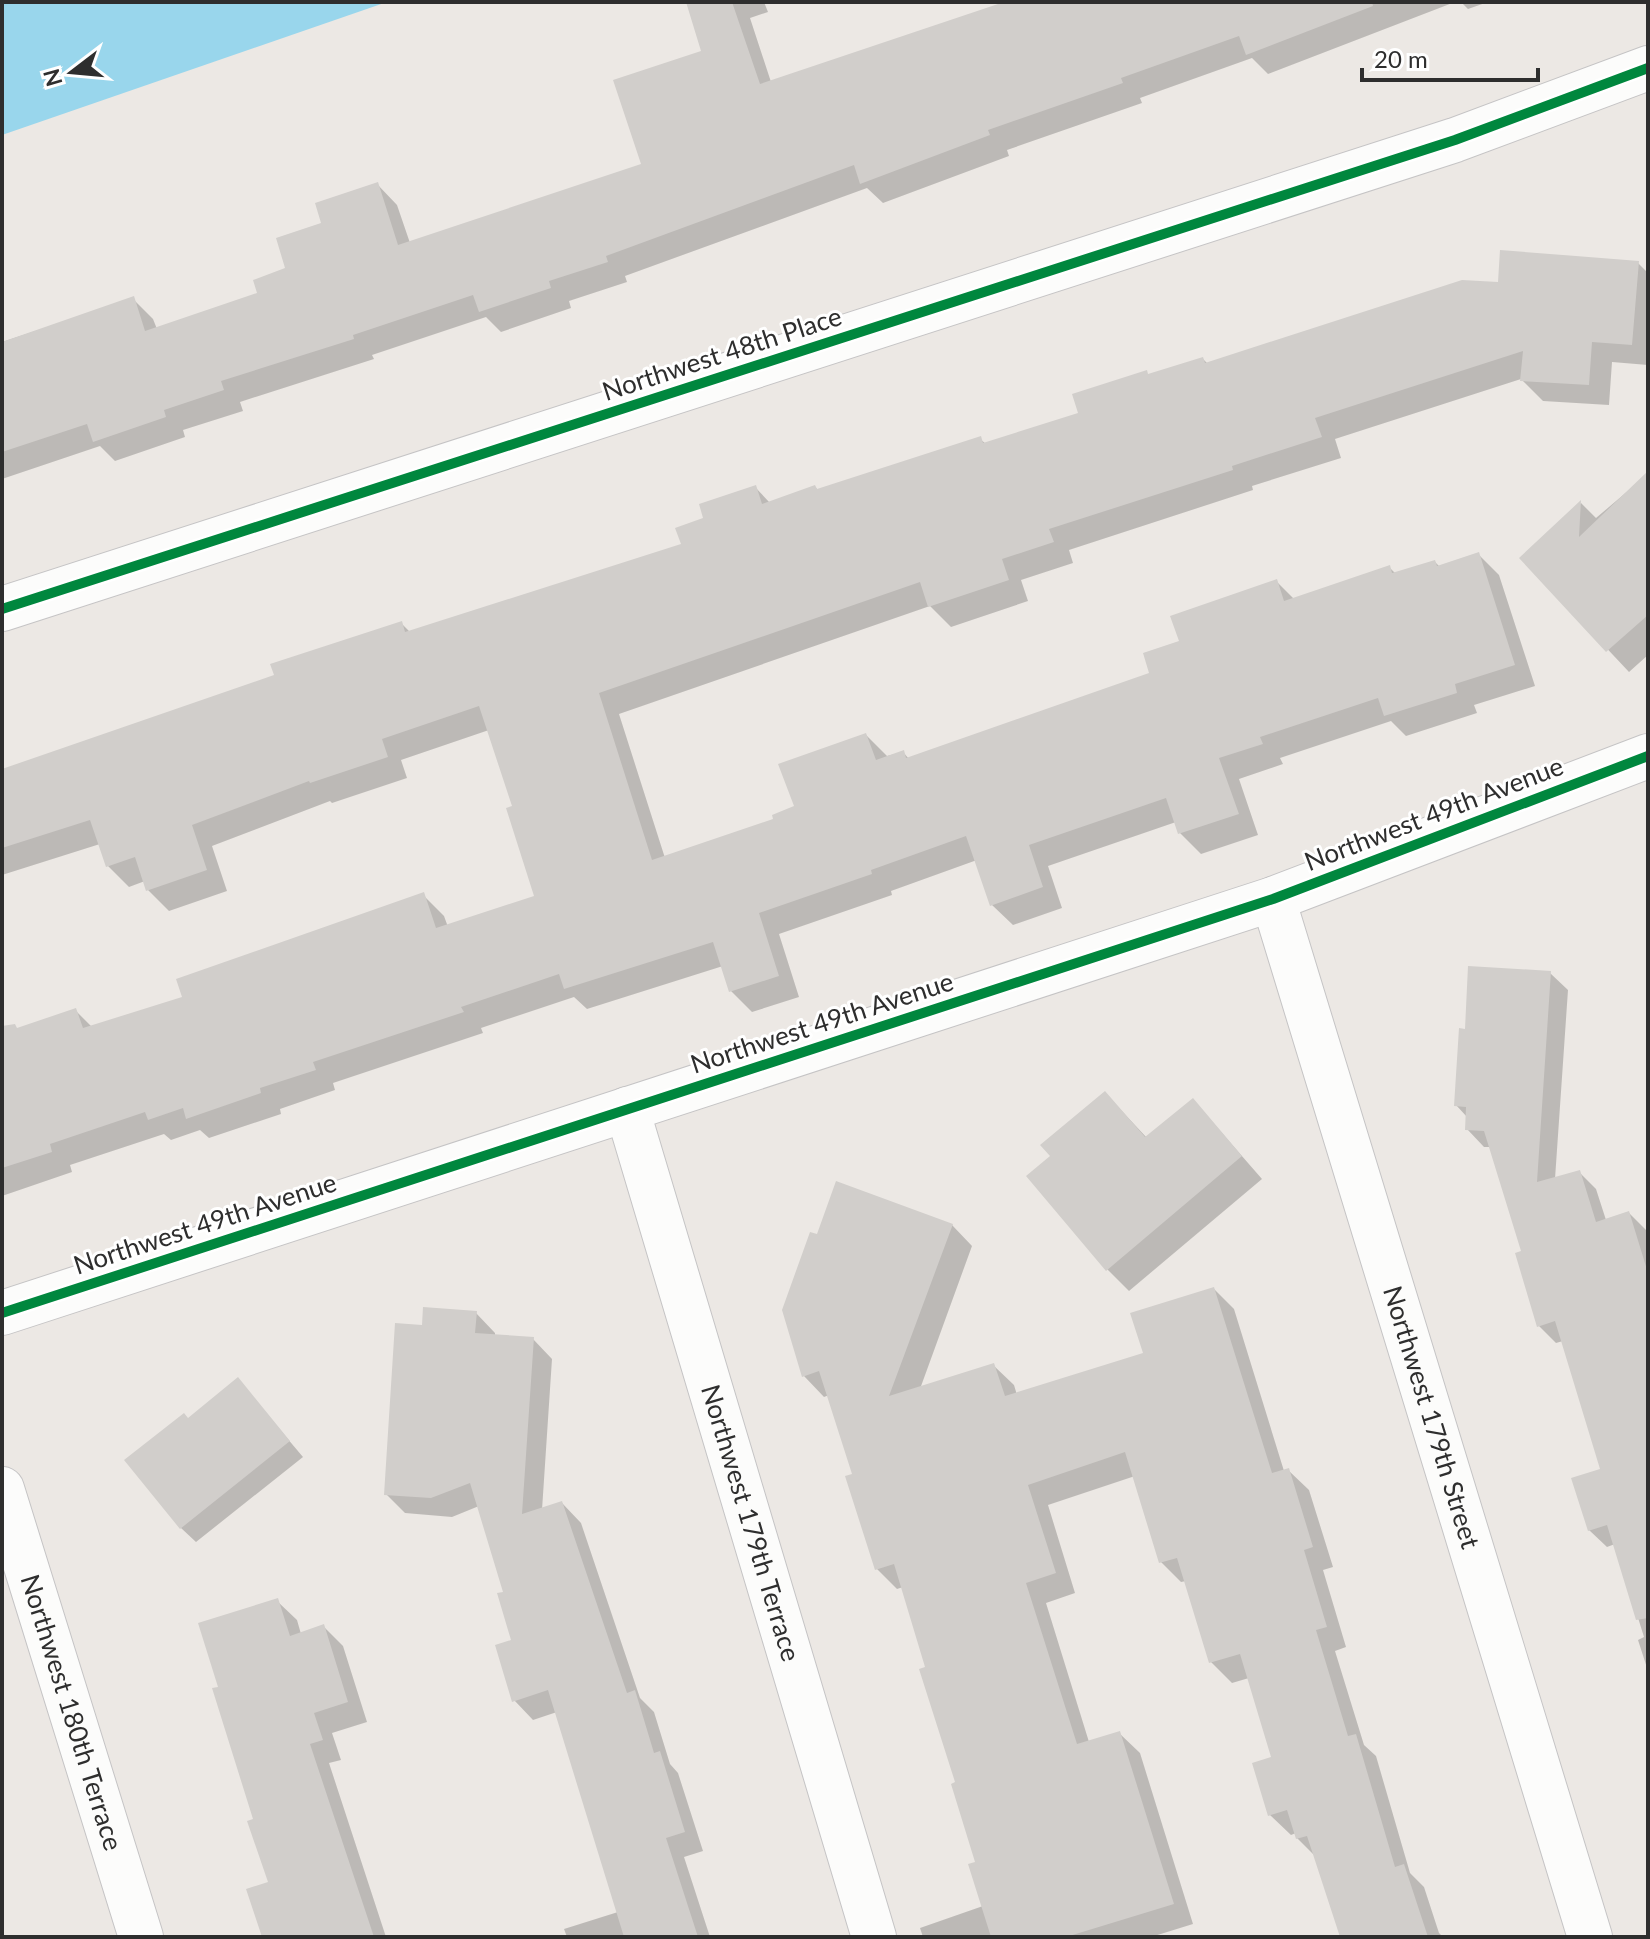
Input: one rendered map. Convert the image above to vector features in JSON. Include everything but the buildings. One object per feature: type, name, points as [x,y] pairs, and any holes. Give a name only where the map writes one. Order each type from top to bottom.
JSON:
[{"type":"street","name":"Northwest 48th Place","points":[[2,609],[1455,140],[1648,68]]},
{"type":"street","name":"Northwest 49th Avenue","points":[[2,1313],[1273,899],[1648,756]]},
{"type":"street","name":"Northwest 179th Street","points":[[1273,899],[1590,1937]]},
{"type":"street","name":"Northwest 179th Terrace","points":[[627,1109],[874,1937]]},
{"type":"street","name":"Northwest 180th Terrace","points":[[2,1489],[141,1937]]},
{"type":"water","points":[[2,2],[387,2],[2,135]]},
{"type":"cycle path","points":[[2,609],[1455,140],[1648,68]]},
{"type":"cycle path","points":[[2,1313],[1273,899],[1648,756]]}]
